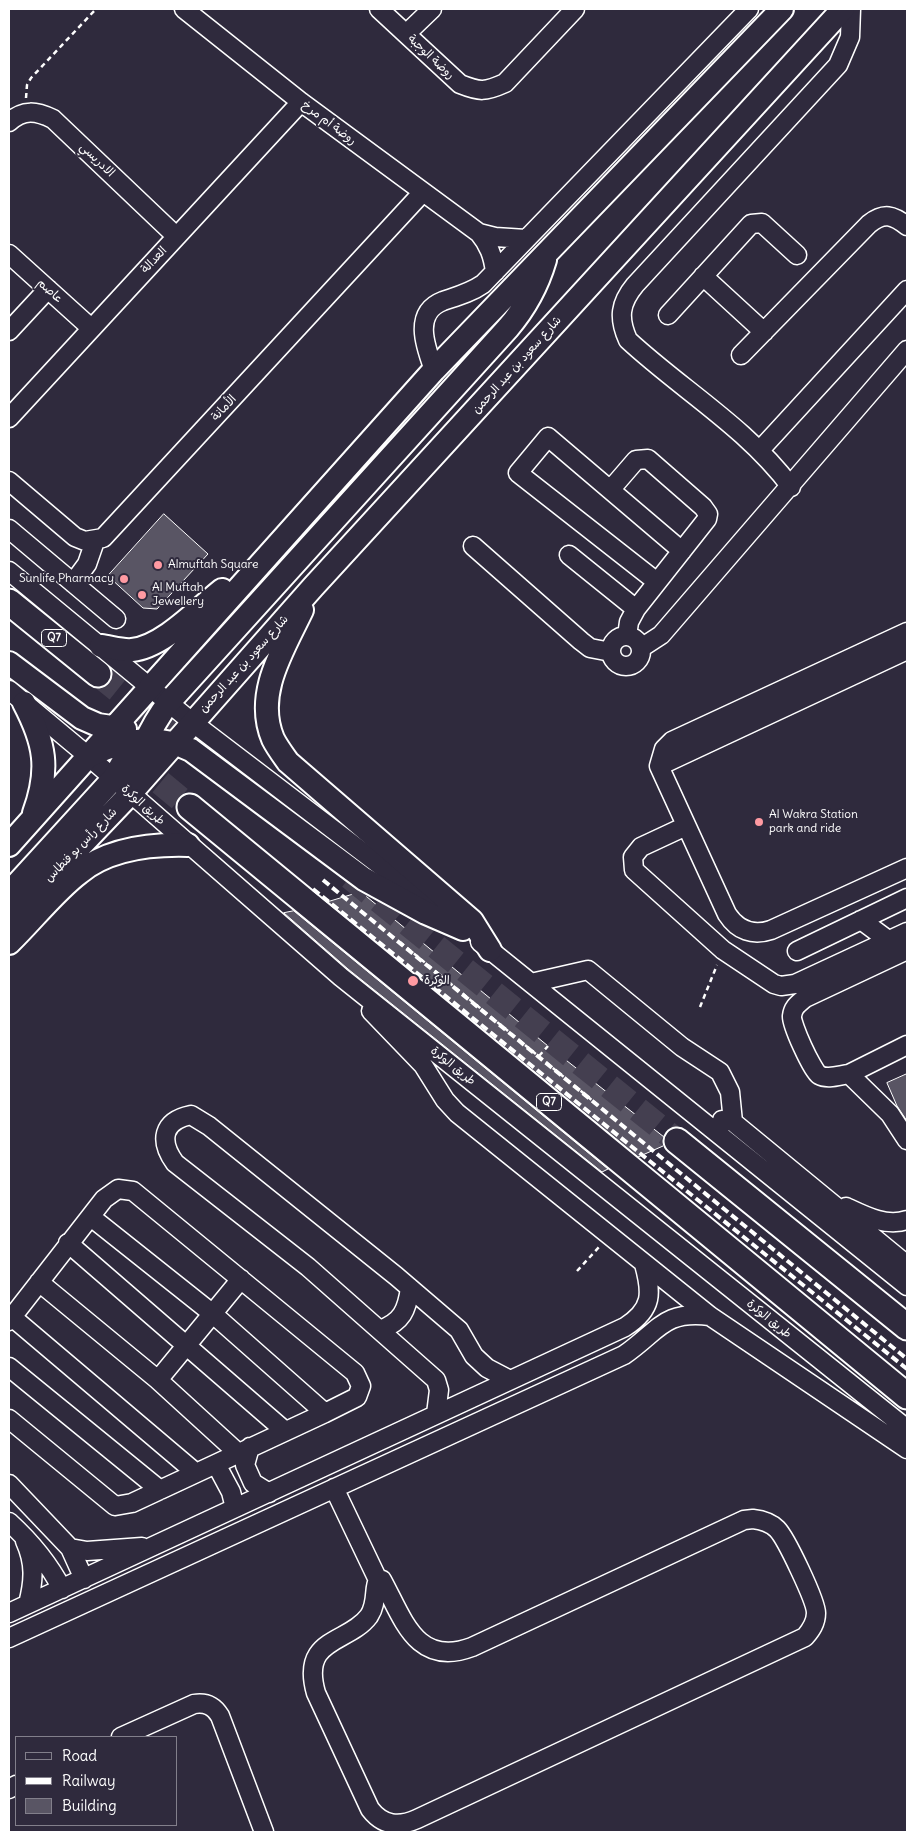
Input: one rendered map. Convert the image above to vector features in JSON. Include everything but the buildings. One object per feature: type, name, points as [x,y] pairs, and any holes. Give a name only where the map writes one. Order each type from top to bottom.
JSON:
[{"type":"highway","name":"Q7","points":[[9,602],[98,674]]},
{"type":"highway","name":"Q7","points":[[190,807],[907,1396]]},
{"type":"highway","points":[[677,1141],[907,1327]]},
{"type":"main road","points":[[9,845],[434,370],[782,9]]},
{"type":"main road","name":"شارع سعود بن عبد الرحمن","points":[[192,722],[313,587],[843,9]]},
{"type":"main road","points":[[9,893],[114,778],[143,734],[169,702],[508,328],[526,306],[535,290],[546,254]]},
{"type":"main road","points":[[100,646],[130,650],[144,647],[158,640],[283,540]]},
{"type":"main road","points":[[313,587],[268,686],[266,713],[273,740],[288,762],[472,921],[490,950]]},
{"type":"main road","points":[[9,663],[82,718],[98,725],[175,742],[191,750],[364,879],[426,913],[463,928]]},
{"type":"main road","points":[[130,794],[143,734],[150,686]]},
{"type":"main road","points":[[16,696],[38,730],[44,760],[42,791],[31,821]]},
{"type":"main road","points":[[88,756],[143,734],[192,722]]},
{"type":"main road","name":"شارع رأس بو فنطاس","points":[[9,921],[130,794],[192,722]]},
{"type":"main road","points":[[9,943],[71,880],[90,865],[138,849],[188,845]]},
{"type":"street","name":"روضة أم مرخ","points":[[184,9],[301,102],[479,233],[488,244],[493,257],[495,272]]},
{"type":"street","name":"روضة الوجبة","points":[[379,9],[460,84],[477,91],[490,90],[505,84],[575,9]]},
{"type":"street","points":[[406,34],[432,9]]},
{"type":"street","points":[[434,370],[424,338],[425,320],[432,309],[442,302],[474,291],[495,272],[749,9]]},
{"type":"street","points":[[791,487],[760,450],[628,340],[622,326],[621,311],[626,296],[635,285],[838,65],[850,37],[851,9]]},
{"type":"street","name":"العدالة","points":[[9,418],[301,102]]},
{"type":"street","points":[[9,122],[16,116],[27,112]]},
{"type":"street","name":"الادريسي","points":[[27,112],[40,113],[53,118],[176,236]]},
{"type":"street","name":"الأمانة","points":[[95,541],[110,532],[423,192]]},
{"type":"street","points":[[741,355],[877,217],[895,216],[907,226]]},
{"type":"street","points":[[668,315],[747,228],[756,222],[766,227],[797,255]]},
{"type":"street","name":"روضة أم مرخ","points":[[479,233],[495,237],[526,239]]},
{"type":"street","name":"عاصم","points":[[9,254],[91,328]]},
{"type":"street","points":[[702,276],[764,332]]},
{"type":"street","points":[[9,332],[48,289]]},
{"type":"street","points":[[760,450],[907,290]]},
{"type":"street","points":[[640,648],[660,635],[791,487],[907,350]]},
{"type":"street","points":[[658,582],[518,473],[548,437],[682,551]]},
{"type":"street","points":[[611,489],[636,460],[648,459],[703,506],[708,514],[707,519],[636,609],[629,622],[627,636]]},
{"type":"street","points":[[10,486],[75,537],[85,541],[95,541],[88,564],[73,583]]},
{"type":"street","points":[[9,529],[116,619]]},
{"type":"street","points":[[473,546],[590,648],[611,652],[620,664],[630,665],[638,659],[640,648],[636,640],[627,636],[617,639],[611,647],[611,652]]},
{"type":"street","points":[[569,555],[636,609]]},
{"type":"street","points":[[9,571],[192,722],[463,928],[907,1286]]},
{"type":"street","points":[[907,632],[672,741],[664,749],[659,766],[727,914],[738,927],[754,933],[772,930],[907,868]]},
{"type":"street","points":[[659,766],[907,650]]},
{"type":"street","name":"طريق الوكرة","points":[[16,696],[114,778],[188,845],[341,977],[907,1429]]},
{"type":"street","points":[[686,826],[636,851],[633,863],[634,870],[723,950],[774,984],[788,986],[907,932]]},
{"type":"street","points":[[797,951],[907,898]]},
{"type":"street","points":[[862,920],[888,940]]},
{"type":"street","points":[[907,950],[805,998],[794,1007],[791,1018],[812,1067],[818,1074],[826,1078],[849,1074],[907,1045]]},
{"type":"street","points":[[531,983],[588,970],[682,1047],[720,1072],[730,1092],[733,1122]]},
{"type":"street","points":[[341,977],[390,1032],[423,1065],[445,1100],[457,1113],[710,1316],[907,1449]]},
{"type":"street","points":[[849,1074],[890,1114],[907,1140]]},
{"type":"street","points":[[694,1114],[733,1122],[907,1265]]},
{"type":"street","points":[[436,1414],[439,1390],[436,1380],[308,1267],[175,1163],[168,1153],[164,1141],[169,1127],[178,1118],[191,1116],[209,1126],[410,1288],[459,1330],[474,1356],[487,1368],[510,1380]]},
{"type":"street","points":[[9,1418],[115,1506],[132,1503],[216,1464],[357,1397],[361,1386],[355,1373],[133,1190],[118,1189],[104,1199],[10,1319],[196,1473]]},
{"type":"street","points":[[820,1194],[871,1219],[887,1222],[907,1220]]},
{"type":"street","points":[[91,1218],[213,1314],[325,1412]]},
{"type":"street","points":[[68,1243],[285,1431]]},
{"type":"street","points":[[9,1613],[635,1321],[642,1313],[649,1298],[650,1287],[644,1264]]},
{"type":"street","points":[[158,1380],[241,1280]]},
{"type":"street","points":[[39,1282],[244,1450],[245,1465],[253,1483],[269,1492]]},
{"type":"street","points":[[380,1330],[392,1326],[403,1316],[410,1288]]},
{"type":"street","points":[[9,1638],[624,1355],[674,1317],[687,1314],[710,1316]]},
{"type":"street","points":[[9,1367],[160,1490]]},
{"type":"street","points":[[216,1464],[230,1492],[235,1508]]},
{"type":"street","points":[[9,1484],[70,1548],[84,1578]]},
{"type":"street","points":[[334,1488],[378,1580],[376,1600],[370,1614],[360,1625],[325,1646],[316,1660],[313,1677],[316,1693],[370,1809],[379,1819],[391,1824],[404,1824],[417,1820],[800,1641],[813,1627],[816,1614],[811,1596],[781,1533],[776,1527],[761,1520],[744,1520],[472,1647],[455,1652],[438,1651],[415,1638],[404,1624],[382,1580],[378,1580]]},
{"type":"street","points":[[9,1522],[22,1534],[51,1568],[63,1613]]},
{"type":"street","points":[[22,1534],[32,1556],[34,1580],[28,1604]]},
{"type":"street","points":[[70,1548],[87,1551],[152,1546]]},
{"type":"street","points":[[123,1736],[194,1704],[212,1706],[220,1716],[264,1832]]},
{"type":"path","points":[[27,112],[25,92],[31,78],[96,9]]},
{"type":"path","points":[[400,942],[599,1106]]},
{"type":"path","points":[[700,1007],[723,950]]},
{"type":"path","points":[[539,1056],[548,1046]]},
{"type":"path","points":[[577,1271],[609,1236]]},
{"type":"tunnel","points":[[98,674],[195,752]]},
{"type":"tunnel","points":[[132,759],[190,807]]},
{"type":"tunnel","points":[[350,877],[677,1141]]},
{"type":"railway","points":[[323,880],[907,1359]]},
{"type":"railway","points":[[313,889],[907,1369]]},
{"type":"place","name":"Almuftah Square","points":[[158,565]]},
{"type":"place","name":"Sunlife Pharmacy","points":[[124,579]]},
{"type":"place","name":"Al Muftah Jewellery","points":[[142,595]]},
{"type":"place","name":"Al Wakra Station park and ride","points":[[759,822]]},
{"type":"place","name":"الوكرة","points":[[413,981]]}]
